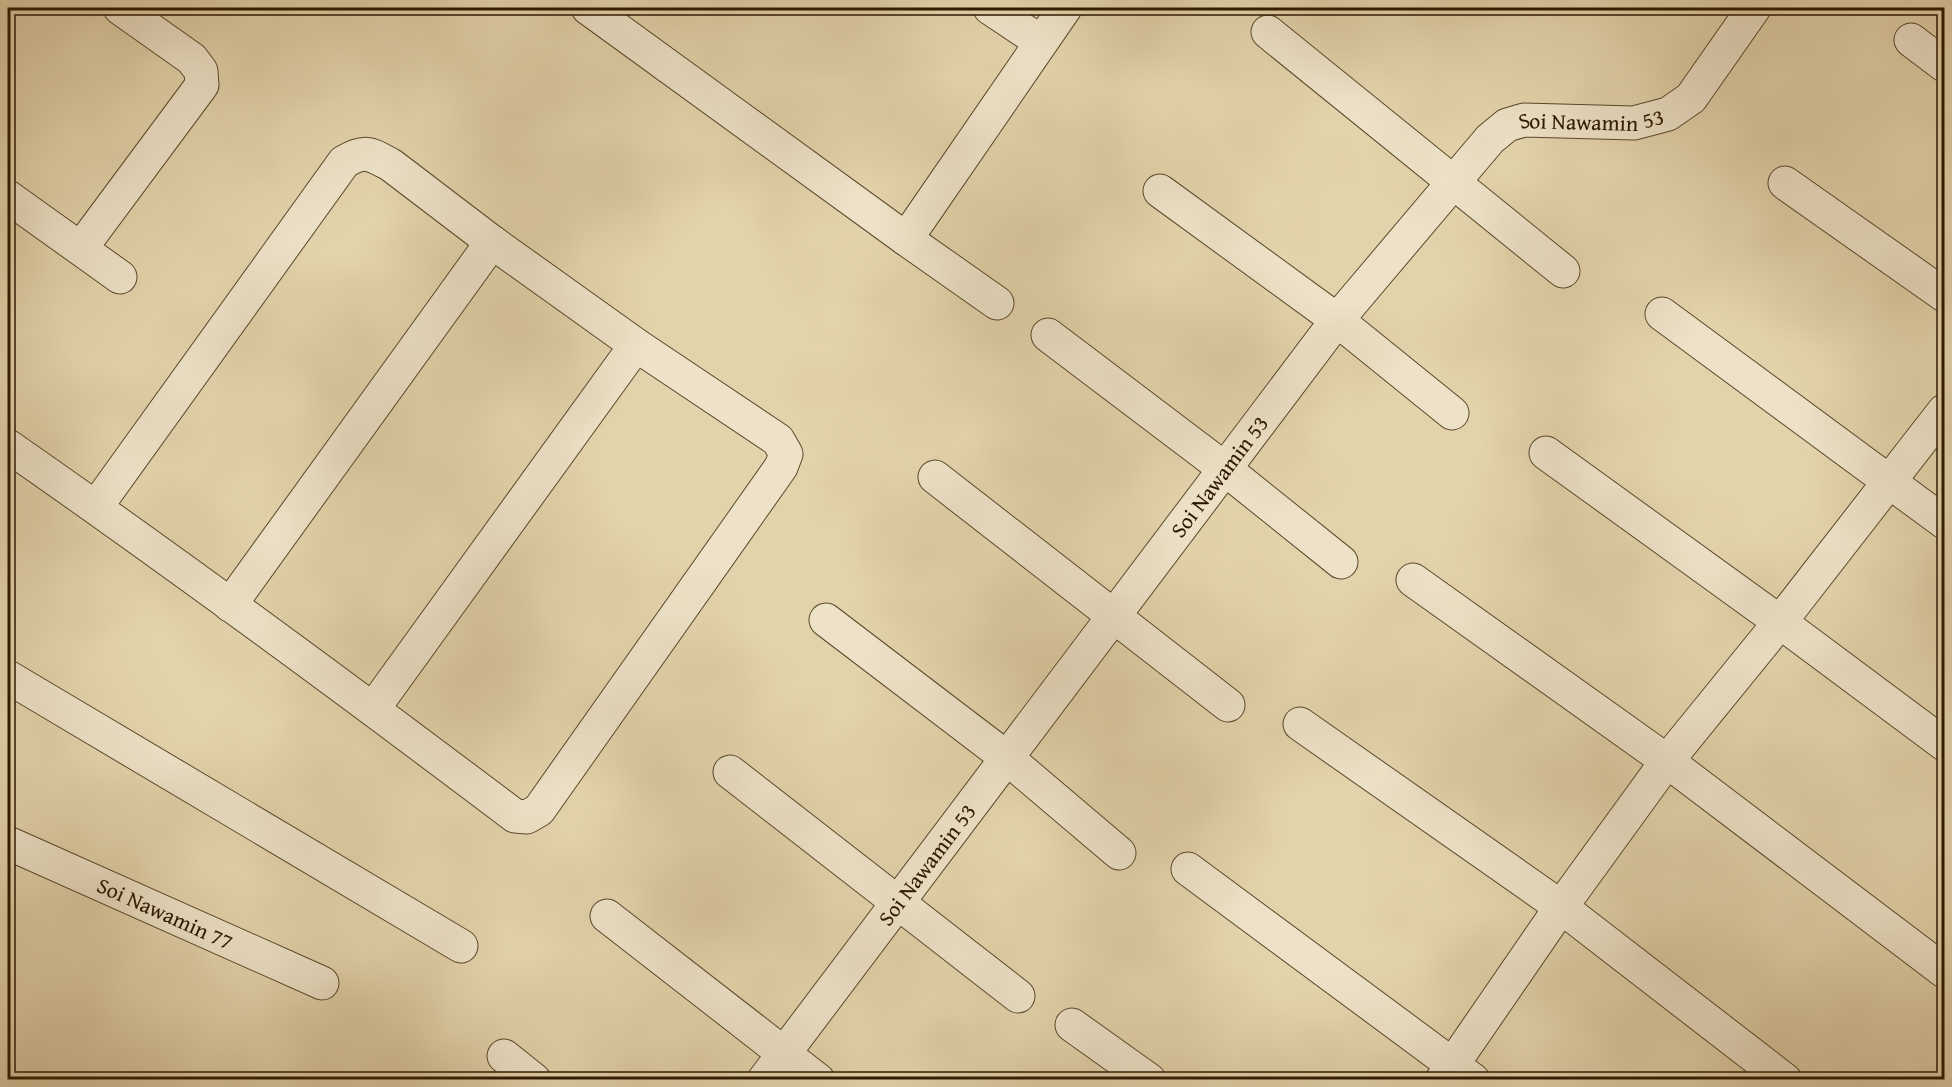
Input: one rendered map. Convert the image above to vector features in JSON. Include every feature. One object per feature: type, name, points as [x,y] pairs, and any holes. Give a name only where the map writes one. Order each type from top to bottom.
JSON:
[{"type":"street","points":[[81,248],[202,85],[201,71],[192,59],[120,8]]},
{"type":"street","points":[[588,8],[997,303]]},
{"type":"street","points":[[990,8],[1041,42]]},
{"type":"street","points":[[906,239],[1065,8]]},
{"type":"street","name":"Soi Nawamin 53","points":[[764,1080],[1337,320],[1490,139],[1508,125],[1524,120],[1634,123],[1668,114],[1691,98],[1754,8]]},
{"type":"street","points":[[1268,32],[1563,271]]},
{"type":"street","points":[[1911,40],[1944,65]]},
{"type":"street","points":[[8,446],[96,507],[373,709],[515,816],[527,817],[539,810],[781,467],[786,454],[778,440],[636,345],[492,242],[391,165],[374,156],[359,154],[344,162],[96,507]]},
{"type":"street","points":[[1785,183],[1944,295]]},
{"type":"street","points":[[1160,191],[1337,320],[1452,413]]},
{"type":"street","points":[[8,197],[120,277]]},
{"type":"street","points":[[230,605],[492,242]]},
{"type":"street","points":[[1662,314],[1944,522]]},
{"type":"street","points":[[1048,335],[1225,469],[1341,562]]},
{"type":"street","points":[[373,709],[636,345]]},
{"type":"street","points":[[1188,869],[1456,1074],[1561,907],[1668,761],[1890,483],[1944,411]]},
{"type":"street","points":[[1546,453],[1944,744]]},
{"type":"street","points":[[935,477],[1228,705]]},
{"type":"street","points":[[1413,580],[1668,761],[1944,971]]},
{"type":"street","points":[[826,620],[1007,758],[1119,853]]},
{"type":"street","points":[[8,677],[462,946]]},
{"type":"street","points":[[1300,724],[1561,907],[1785,1080]]},
{"type":"street","points":[[730,772],[1018,996]]},
{"type":"street","name":"Soi Nawamin 77","points":[[8,843],[322,983]]},
{"type":"street","points":[[607,916],[818,1080]]},
{"type":"street","points":[[1072,1025],[1149,1080]]},
{"type":"street","points":[[504,1056],[534,1080]]}]
